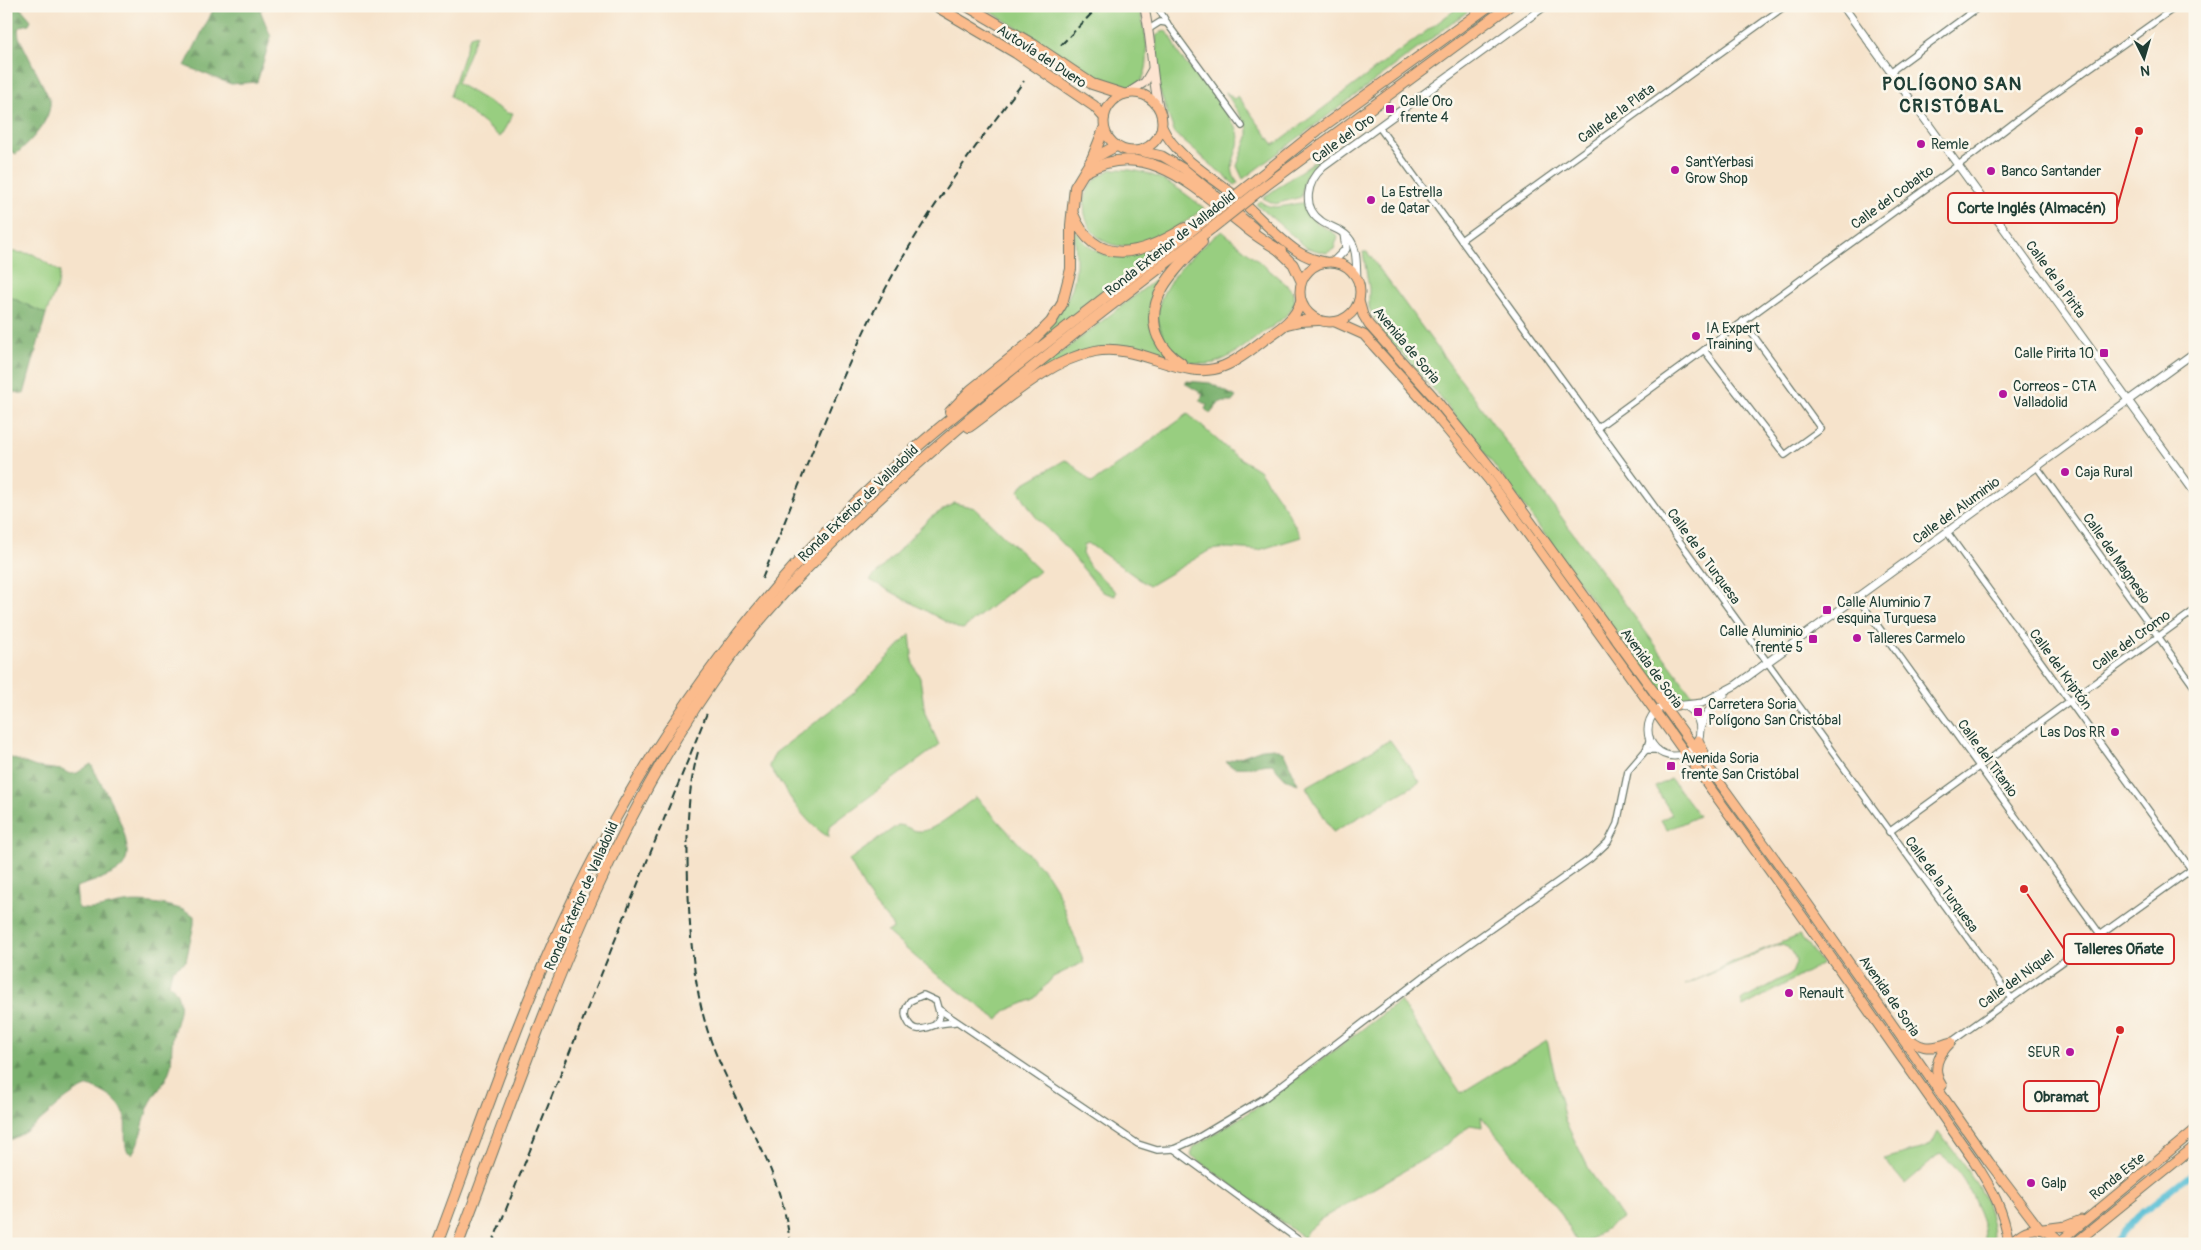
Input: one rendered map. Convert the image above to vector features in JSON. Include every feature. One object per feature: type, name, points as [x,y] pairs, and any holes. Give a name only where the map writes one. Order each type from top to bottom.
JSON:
[{"type":"highway","name":"Autovía del Duero","points":[[936,6],[1016,53],[1094,106],[1104,116]]},
{"type":"highway","name":"Autovía del Duero","points":[[967,6],[1034,45],[1092,84],[1125,94]]},
{"type":"highway","name":"Ronda Exterior de Valladolid","points":[[1261,183],[1318,130],[1489,6]]},
{"type":"highway","name":"Ronda Exterior de Valladolid","points":[[437,1244],[550,950],[587,872],[634,786],[691,698],[765,600],[834,524],[937,429],[1261,183],[1509,6]]},
{"type":"highway","points":[[927,455],[1048,369],[1074,356],[1097,350],[1126,350],[1196,370],[1214,369],[1229,364],[1282,327],[1294,316],[1301,301],[1301,281],[1296,269],[1281,251],[1184,169],[1162,156],[1140,151],[1132,152],[1116,146],[1108,139],[1104,129],[1104,116],[1111,103],[1125,94],[1144,95],[1159,108],[1162,127],[1168,139],[1185,156],[1238,198],[1289,246],[1304,256],[1345,265],[1357,279],[1360,287],[1359,301],[1351,313],[1335,322],[1318,320],[1295,321],[1282,327]]},
{"type":"highway","points":[[1140,151],[1155,142],[1162,127]]},
{"type":"highway","points":[[937,429],[971,390],[1032,341],[1051,322],[1062,304],[1071,269],[1074,187],[1092,159],[1104,129]]},
{"type":"highway","points":[[1092,159],[1116,146]]},
{"type":"highway","points":[[1082,174],[1108,162],[1132,162],[1166,168],[1189,182],[1245,227],[1281,251]]},
{"type":"highway","points":[[1072,210],[1078,226],[1087,238],[1098,247],[1111,252],[1126,252],[1146,247],[1163,241],[1193,224],[1208,224],[1208,237],[1178,267],[1160,291],[1154,310],[1156,330],[1165,348],[1179,362],[1196,370]]},
{"type":"highway","name":"Ronda Exterior de Valladolid","points":[[458,1244],[580,924],[616,845],[652,779],[732,655],[835,539],[927,455],[1005,388],[1208,224]]},
{"type":"highway","points":[[1301,281],[1311,268],[1329,262]]},
{"type":"highway","points":[[1301,301],[1306,311],[1318,320]]},
{"type":"highway","name":"Avenida de Soria","points":[[1359,301],[1363,315],[1369,324],[1432,395],[1496,474],[1654,694],[1659,709]]},
{"type":"highway","name":"Avenida de Soria","points":[[1335,322],[1364,335],[1489,480],[1659,709],[1705,756],[1723,787],[1968,1132],[2041,1228],[2059,1243]]},
{"type":"highway","points":[[1654,694],[1680,705]]},
{"type":"highway","name":"Avenida de Soria","points":[[1694,743],[1984,1176],[2002,1211],[2009,1244]]},
{"type":"highway","points":[[1883,1010],[1918,1045],[1935,1048],[1951,1042]]},
{"type":"highway","points":[[1951,1042],[1940,1053],[1936,1062],[1938,1079],[1968,1132]]},
{"type":"highway","name":"Ronda Este","points":[[2059,1243],[2195,1130]]},
{"type":"highway","name":"Ronda Este","points":[[2074,1244],[2195,1146]]},
{"type":"highway","points":[[2009,1244],[2023,1231],[2066,1226],[2089,1217]]},
{"type":"highway","points":[[2082,1244],[2093,1228]]},
{"type":"main road","points":[[1144,6],[1149,29],[1152,68],[1159,108]]},
{"type":"main road","points":[[1125,94],[1145,82],[1152,68]]},
{"type":"street","points":[[1158,6],[1167,23],[1242,126]]},
{"type":"street","name":"Calle del Oro","points":[[1342,232],[1322,222],[1313,213],[1308,200],[1309,184],[1322,167],[1546,6]]},
{"type":"street","name":"Calle de la Plata","points":[[1461,240],[1785,6]]},
{"type":"street","name":"Calle de la Pirita","points":[[1842,6],[2195,493]]},
{"type":"street","points":[[1890,72],[1980,6]]},
{"type":"street","name":"Calle del Cobalto","points":[[1597,428],[1958,166],[2032,109],[2177,6]]},
{"type":"street","points":[[1149,29],[1160,22],[1167,23]]},
{"type":"street","name":"Calle de la Turquesa","points":[[1379,127],[2010,998]]},
{"type":"street","points":[[1329,262],[1346,249],[1342,232]]},
{"type":"street","points":[[1342,232],[1353,245],[1357,279]]},
{"type":"street","points":[[1704,350],[1785,455],[1821,429],[1743,321]]},
{"type":"street","name":"Calle del Aluminio","points":[[1694,743],[1706,713],[1731,688],[2195,352]]},
{"type":"street","name":"Calle del Magnesio","points":[[2037,467],[2195,688]]},
{"type":"street","name":"Calle del Kriptón","points":[[1947,532],[2193,868]]},
{"type":"street","name":"Calle del Titanio","points":[[1856,597],[2100,934]]},
{"type":"street","name":"Calle del Cromo","points":[[1889,832],[2195,610]]},
{"type":"street","name":"Calle del Aluminio","points":[[1659,709],[1699,704],[1731,688]]},
{"type":"street","points":[[1646,750],[1658,750],[1674,757],[1694,743],[1695,716],[1680,705]]},
{"type":"street","points":[[955,1022],[935,1025],[925,1030],[915,1028],[907,1021],[906,1008],[913,998],[923,995],[936,1001],[940,1010],[955,1022],[1138,1144],[1157,1150],[1174,1149],[1194,1140],[1266,1097],[1432,971],[1590,859],[1608,842],[1617,824],[1628,771],[1646,750],[1650,738],[1650,722],[1659,709]]},
{"type":"street","points":[[1650,738],[1658,750]]},
{"type":"street","name":"Calle del Níquel","points":[[1951,1042],[2193,868]]},
{"type":"street","points":[[935,1025],[938,1021],[940,1010]]},
{"type":"street","points":[[1174,1149],[1304,1244]]},
{"type":"green space","points":[[6,6],[19,6],[31,20],[29,24],[22,26],[18,30],[19,37],[50,100],[48,115],[39,130],[16,154],[6,148]]},
{"type":"green space","points":[[215,6],[267,6],[260,10],[271,37],[257,82],[231,84],[185,66]]},
{"type":"green space","points":[[981,6],[1138,6],[1147,50],[1147,64],[1143,77],[1136,85],[1123,88],[1105,84]]},
{"type":"green space","points":[[1460,6],[1475,6],[1243,179],[1237,166],[1248,137],[1248,128],[1225,91],[1234,99],[1238,96],[1274,145]]},
{"type":"green space","points":[[1164,30],[1173,40],[1184,61],[1199,75],[1213,94],[1238,132],[1239,139],[1232,170],[1238,183],[1235,185],[1175,134],[1159,89],[1156,36]]},
{"type":"green space","points":[[477,34],[457,83],[507,113],[513,114],[500,137],[450,96],[470,36]]},
{"type":"green space","points":[[1319,158],[1304,180],[1301,197],[1275,204],[1263,198]]},
{"type":"green space","points":[[1113,169],[1152,175],[1172,185],[1204,208],[1168,233],[1148,242],[1126,246],[1110,244],[1098,237],[1090,227],[1085,214],[1085,201],[1089,188],[1098,177]]},
{"type":"green space","points":[[1260,201],[1265,205],[1276,207],[1304,203],[1310,216],[1318,224],[1338,236],[1334,249],[1326,253],[1307,248],[1256,204]]},
{"type":"green space","points":[[1074,228],[1094,250],[1117,256],[1129,255],[1169,241],[1041,341],[1039,339],[1060,311],[1072,288],[1076,264]]},
{"type":"green space","points":[[1222,231],[1286,284],[1293,292],[1295,302],[1280,321],[1226,358],[1214,363],[1202,364],[1191,362],[1180,357],[1164,340],[1159,329],[1157,317],[1159,305],[1163,294],[1176,273],[1194,254]]},
{"type":"green space","points":[[6,251],[33,254],[60,272],[58,284],[46,314],[6,295]]},
{"type":"green space","points":[[1363,252],[1367,252],[1692,695],[1706,692],[1706,694],[1692,699],[1679,698],[1660,690],[1654,685],[1491,461],[1435,391],[1382,332],[1369,308],[1369,288]]},
{"type":"green space","points":[[1181,260],[1152,303],[1172,361],[1135,348],[1114,346],[1031,376]]},
{"type":"green space","points":[[6,295],[46,314],[24,394],[15,392],[6,396]]},
{"type":"green space","points":[[1186,381],[1210,383],[1236,397],[1232,402],[1220,402],[1210,414],[1205,409],[1207,405],[1200,401],[1203,394],[1186,384]]},
{"type":"green space","points":[[1188,414],[1233,454],[1259,470],[1286,509],[1301,537],[1259,550],[1228,548],[1210,550],[1149,586],[1088,543],[1084,545],[1083,555],[1090,567],[1116,592],[1115,596],[1103,592],[1068,550],[1035,516],[1019,491],[1023,484],[1065,460],[1070,462],[1092,483]]},
{"type":"green space","points":[[954,503],[975,508],[1040,571],[1034,576],[1028,577],[963,629],[957,628],[870,580],[930,518]]},
{"type":"green space","points":[[910,634],[913,664],[920,678],[925,713],[939,745],[831,825],[828,831],[829,837],[819,831],[803,815],[769,766],[775,753],[853,694]]},
{"type":"green space","points":[[1390,740],[1420,782],[1333,832],[1306,787]]},
{"type":"green space","points":[[1274,748],[1284,753],[1298,784],[1287,780],[1272,764],[1235,767],[1226,762],[1262,749]]},
{"type":"green space","points":[[6,756],[36,767],[62,770],[70,774],[77,773],[91,764],[119,818],[127,849],[126,861],[119,870],[98,880],[76,887],[78,908],[95,909],[141,902],[171,906],[194,916],[186,961],[172,970],[169,983],[175,991],[179,1005],[173,1035],[171,1066],[166,1079],[149,1106],[132,1154],[127,1151],[125,1119],[121,1107],[106,1094],[89,1086],[67,1098],[28,1130],[6,1141]]},
{"type":"green space","points":[[1671,779],[1699,816],[1667,830],[1661,820],[1672,814],[1655,787]]},
{"type":"green space","points":[[976,797],[1047,874],[1057,890],[1084,962],[1053,977],[1034,999],[1005,1011],[998,1020],[927,967],[887,932],[893,930],[892,925],[873,903],[849,860],[898,825],[912,830],[927,830],[941,823]]},
{"type":"green space","points":[[1800,935],[1822,964],[1743,1007],[1741,1001],[1792,973],[1796,963],[1790,949],[1776,945],[1685,985],[1739,959]]},
{"type":"green space","points":[[1400,1001],[1461,1093],[1547,1040],[1565,1121],[1591,1173],[1622,1218],[1584,1244],[1578,1244],[1561,1213],[1481,1116],[1482,1127],[1470,1125],[1438,1151],[1321,1219],[1307,1231],[1304,1238],[1191,1155],[1194,1147],[1268,1100]]},
{"type":"green space","points":[[1938,1131],[1968,1170],[1983,1197],[1989,1212],[1993,1244],[1985,1244],[1982,1221],[1972,1194],[1948,1160],[1940,1154],[1905,1184],[1884,1159],[1924,1148],[1932,1143]]},
{"type":"waterway","points":[[2113,1244],[2138,1216],[2195,1171]]},
{"type":"railway","points":[[1061,45],[1099,6]]},
{"type":"railway","points":[[762,579],[841,381],[878,304],[912,242],[942,195],[1024,81]]},
{"type":"railway","points":[[492,1244],[707,713]]},
{"type":"railway","points":[[698,752],[689,801],[687,850],[690,926],[698,992],[716,1054],[771,1170],[786,1218],[790,1244]]},
{"type":"place","name":"Calle Oro frente 4","points":[[1390,109]]},
{"type":"place","name":"Corte Inglés (Almacén)","points":[[2139,131]]},
{"type":"place","name":"Remle","points":[[1921,144]]},
{"type":"place","name":"SantYerbasi Grow Shop","points":[[1675,170]]},
{"type":"place","name":"Banco Santander","points":[[1991,171]]},
{"type":"place","name":"La Estrella de Qatar","points":[[1371,200]]},
{"type":"place","name":"IA Expert Training","points":[[1696,336]]},
{"type":"place","name":"Calle Pirita 10","points":[[2104,353]]},
{"type":"place","name":"Correos - CTA Valladolid","points":[[2003,394]]},
{"type":"place","name":"Caja Rural","points":[[2065,472]]},
{"type":"place","name":"Calle Aluminio 7 esquina Turquesa","points":[[1827,610]]},
{"type":"place","name":"Talleres Carmelo","points":[[1857,638]]},
{"type":"place","name":"Calle Aluminio frente 5","points":[[1813,639]]},
{"type":"place","name":"Carretera Soria Polígono San Cristóbal","points":[[1698,712]]},
{"type":"place","name":"Las Dos RR","points":[[2115,732]]},
{"type":"place","name":"Avenida Soria frente San Cristóbal","points":[[1671,766]]},
{"type":"place","name":"Talleres Oñate","points":[[2024,889]]},
{"type":"place","name":"Renault","points":[[1789,993]]},
{"type":"place","name":"Obramat","points":[[2120,1030]]},
{"type":"place","name":"SEUR","points":[[2070,1052]]},
{"type":"place","name":"Galp","points":[[2031,1183]]},
{"type":"district","name":"POLÍGONO SAN CRISTÓBAL","points":[[1952,94]]}]
